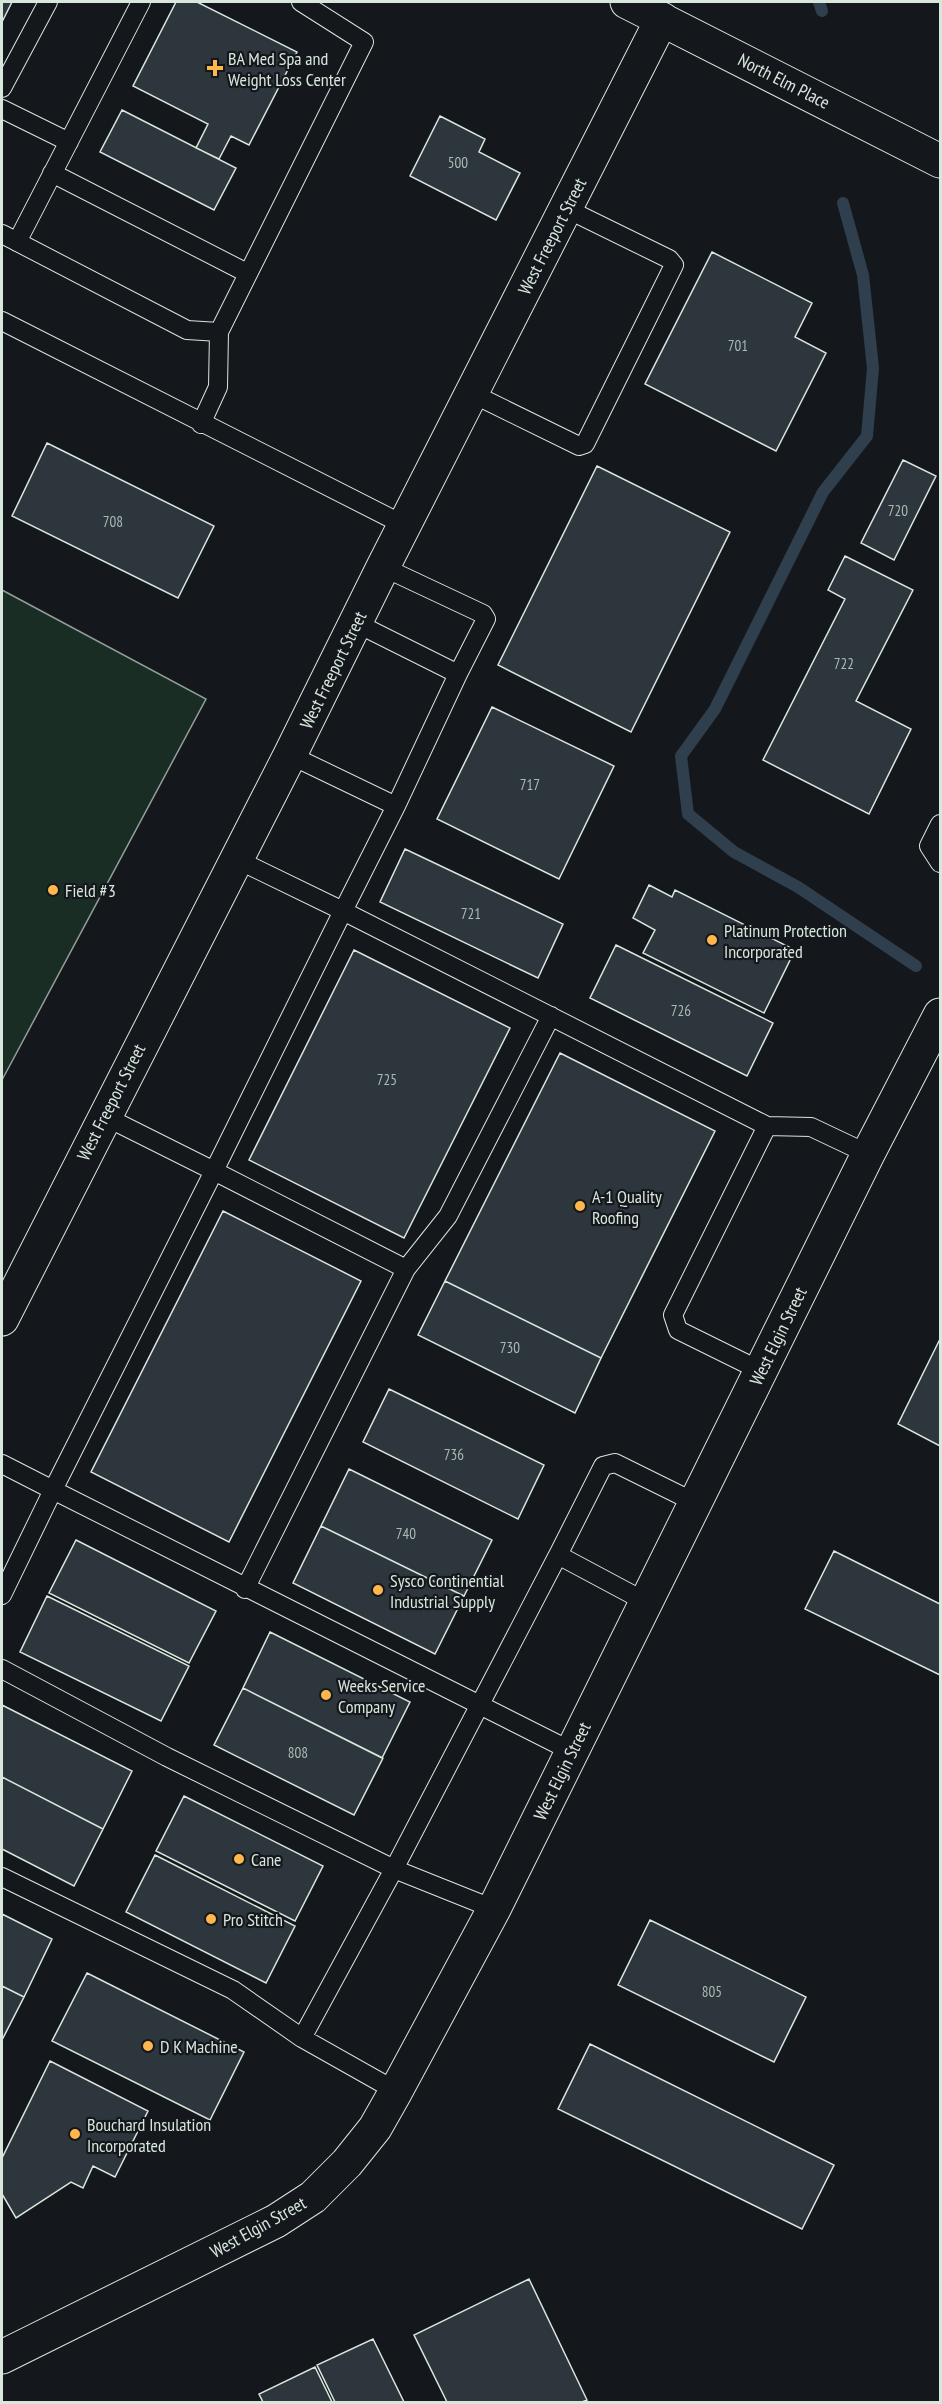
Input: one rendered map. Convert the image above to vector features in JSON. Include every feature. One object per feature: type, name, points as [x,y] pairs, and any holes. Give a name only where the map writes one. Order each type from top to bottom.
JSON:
[{"type":"street","name":"North Elm Place","points":[[627,2],[940,161]]},
{"type":"street","name":"West Freeport Street","points":[[2,1319],[662,20]]},
{"type":"street","name":"West Elgin Street","points":[[2,2357],[276,2221],[313,2198],[347,2163],[375,2128],[495,1909],[571,1750],[868,1154],[940,1015]]},
{"type":"lane","points":[[2,88],[48,2]]},
{"type":"lane","points":[[141,2],[52,173],[9,238],[188,330],[219,332]]},
{"type":"lane","points":[[201,424],[218,387],[219,332],[364,42],[301,2]]},
{"type":"lane","points":[[2,109],[69,142]]},
{"type":"lane","points":[[52,173],[247,273]]},
{"type":"lane","points":[[471,393],[579,446],[585,444],[674,265],[669,259],[567,209]]},
{"type":"lane","points":[[2,321],[404,525]]},
{"type":"lane","points":[[2,1595],[396,806],[486,619],[483,614],[383,567]]},
{"type":"lane","points":[[356,623],[459,674]]},
{"type":"lane","points":[[290,756],[396,806]]},
{"type":"lane","points":[[940,824],[929,846],[940,863]]},
{"type":"lane","points":[[236,859],[767,1125],[811,1127],[868,1154]]},
{"type":"lane","points":[[245,1589],[406,1269],[448,1216],[551,1016]]},
{"type":"lane","points":[[104,1116],[406,1269]]},
{"type":"lane","points":[[761,1371],[678,1330],[673,1315],[767,1125]]},
{"type":"lane","points":[[302,2038],[394,1869],[603,1466],[615,1463],[696,1503]]},
{"type":"lane","points":[[2,1464],[245,1589],[571,1750]]},
{"type":"lane","points":[[558,1555],[646,1602]]},
{"type":"lane","points":[[2,1669],[167,1757],[394,1869],[495,1909]]},
{"type":"lane","points":[[2,1877],[233,1990],[302,2038],[396,2091]]},
{"type":"green space","name":"Field #3","points":[[2,590],[206,699],[2,1080]]},
{"type":"building","points":[[2,2],[12,2],[2,22]]},
{"type":"building","name":"BA Med Spa and Weight Loss Center","points":[[176,2],[197,2],[297,52],[249,145],[231,136],[219,159],[196,148],[208,124],[133,86]]},
{"type":"building","points":[[122,110],[236,168],[214,210],[100,152]]},
{"type":"building","points":[[440,116],[485,139],[479,152],[520,173],[496,220],[410,176]]},
{"type":"building","points":[[712,252],[812,303],[795,337],[826,353],[776,451],[645,384]]},
{"type":"building","points":[[47,443],[214,526],[178,598],[12,516]]},
{"type":"building","points":[[903,460],[936,476],[894,560],[861,543]]},
{"type":"building","points":[[597,466],[730,532],[631,732],[498,665]]},
{"type":"building","points":[[845,556],[913,590],[856,701],[911,729],[869,814],[763,760],[845,599],[828,590]]},
{"type":"building","points":[[492,707],[614,766],[559,879],[437,819]]},
{"type":"building","points":[[405,849],[563,924],[538,978],[380,902]]},
{"type":"building","name":"Platinum Protection Incorporated","points":[[649,885],[672,897],[675,890],[795,950],[764,1013],[643,953],[655,930],[633,918]]},
{"type":"building","points":[[616,945],[773,1023],[747,1076],[590,998]]},
{"type":"building","points":[[354,950],[510,1028],[404,1238],[249,1160]]},
{"type":"building","name":"A-1 Quality Roofing","points":[[560,1053],[715,1131],[601,1358],[445,1281]]},
{"type":"building","points":[[223,1211],[361,1281],[229,1542],[91,1472]]},
{"type":"building","points":[[445,1281],[601,1358],[575,1413],[418,1335]]},
{"type":"building","points":[[940,1339],[940,1446],[898,1424]]},
{"type":"building","points":[[389,1389],[544,1465],[518,1519],[363,1442]]},
{"type":"building","points":[[349,1469],[492,1540],[464,1596],[321,1526]]},
{"type":"building","name":"Sysco Continential Industrial Supply","points":[[321,1526],[464,1596],[435,1654],[293,1583]]},
{"type":"building","points":[[76,1540],[216,1611],[189,1663],[49,1593]]},
{"type":"building","points":[[834,1551],[940,1604],[940,1675],[805,1609]]},
{"type":"building","points":[[47,1596],[189,1666],[161,1721],[20,1652]]},
{"type":"building","name":"Weeks Service Company","points":[[270,1632],[410,1702],[382,1758],[243,1688]]},
{"type":"building","points":[[243,1688],[383,1758],[354,1815],[214,1745]]},
{"type":"building","points":[[2,1705],[132,1771],[103,1829],[2,1777]]},
{"type":"building","points":[[2,1777],[103,1829],[74,1886],[2,1849]]},
{"type":"building","name":"Cane","points":[[184,1796],[323,1866],[295,1921],[156,1851]]},
{"type":"building","name":"Pro Stitch","points":[[155,1855],[295,1926],[266,1983],[126,1912]]},
{"type":"building","points":[[2,1914],[52,1939],[24,1997],[2,1986]]},
{"type":"building","points":[[650,1920],[806,1997],[774,2062],[618,1985]]},
{"type":"building","name":"D K Machine","points":[[87,1973],[244,2052],[210,2120],[52,2041]]},
{"type":"building","points":[[2,1986],[24,1997],[2,2040]]},
{"type":"building","points":[[590,2044],[834,2165],[802,2229],[558,2109]]},
{"type":"building","name":"Bouchard Insulation Incorporated","points":[[50,2061],[148,2111],[115,2177],[93,2166],[83,2188],[71,2182],[16,2218],[2,2194],[2,2158]]},
{"type":"building","points":[[529,2279],[587,2400],[582,2402],[447,2402],[414,2335]]},
{"type":"building","points":[[373,2339],[404,2402],[335,2402],[317,2365]]},
{"type":"building","points":[[315,2367],[332,2402],[263,2402],[259,2394]]},
{"type":"waterway","points":[[819,2],[822,11]]},
{"type":"waterway","points":[[843,203],[863,275],[873,368],[867,436],[823,492],[715,709],[681,756],[688,814],[734,852],[798,887],[916,966]]},
{"type":"place","name":"BA Med Spa and Weight Loss Center","points":[[215,68]]},
{"type":"place","name":"Field #3","points":[[53,890]]},
{"type":"place","name":"Platinum Protection Incorporated","points":[[712,940]]},
{"type":"place","name":"A-1 Quality Roofing","points":[[580,1206]]},
{"type":"place","name":"Sysco Continential Industrial Supply","points":[[378,1590]]},
{"type":"place","name":"Weeks Service Company","points":[[326,1695]]},
{"type":"place","name":"Cane","points":[[239,1859]]},
{"type":"place","name":"Pro Stitch","points":[[211,1919]]},
{"type":"place","name":"D K Machine","points":[[148,2046]]},
{"type":"place","name":"Bouchard Insulation Incorporated","points":[[75,2134]]}]
